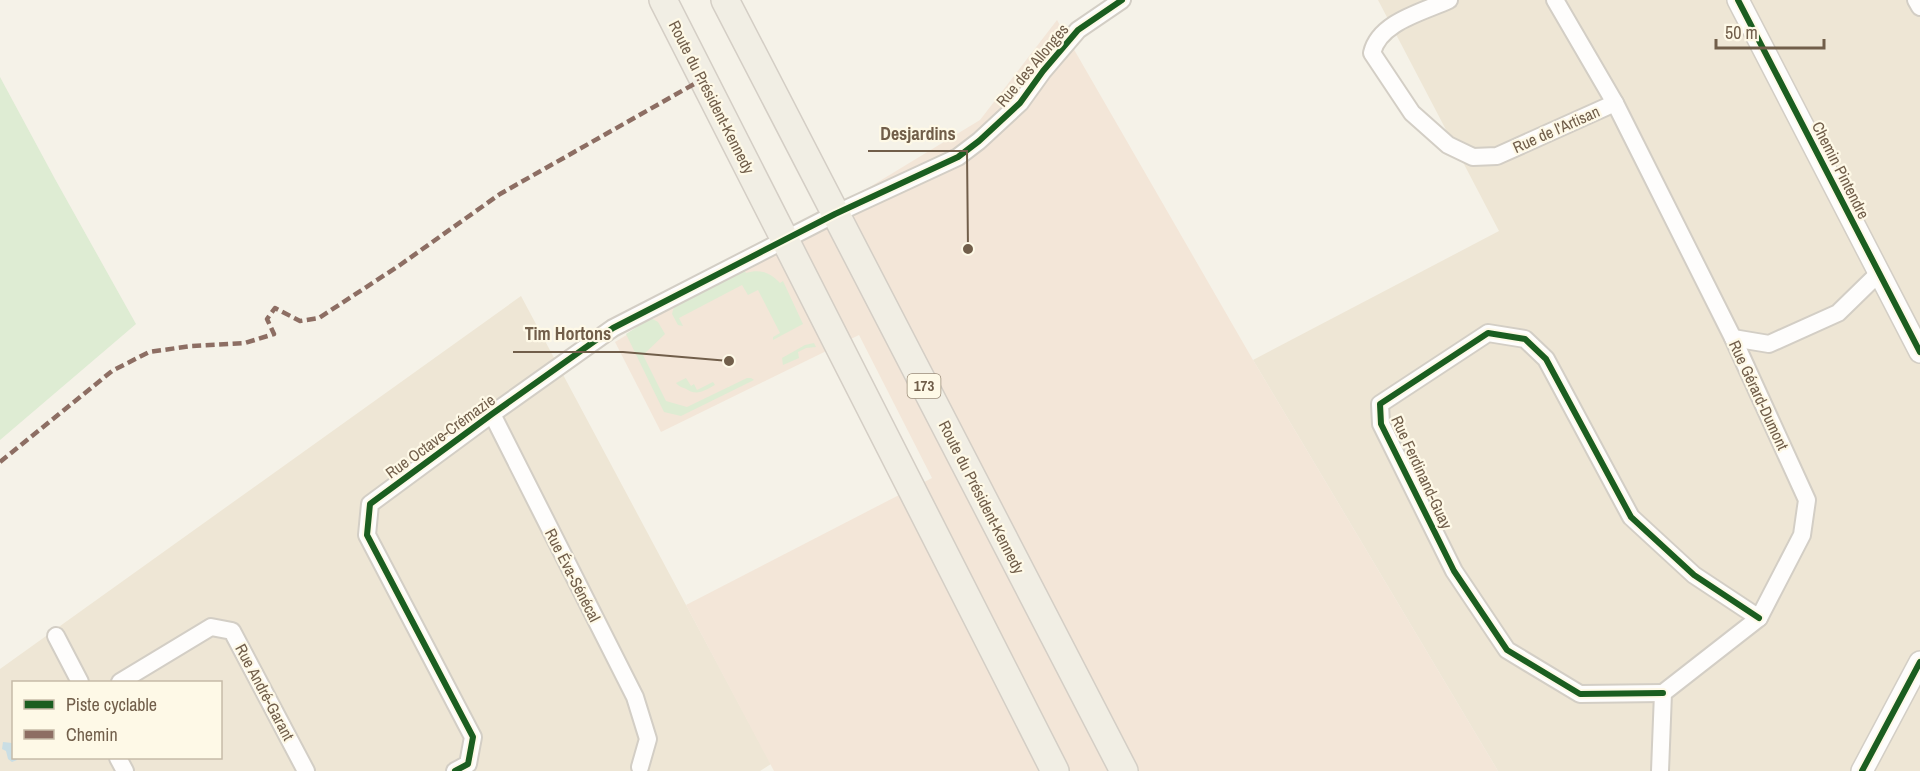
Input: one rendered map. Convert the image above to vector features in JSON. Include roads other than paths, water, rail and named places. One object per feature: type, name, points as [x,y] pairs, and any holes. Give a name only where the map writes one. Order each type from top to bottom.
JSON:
[{"type":"main road","name":"Route du Président-Kennedy","points":[[663,0],[1055,771]]},
{"type":"main road","name":"Route du Président-Kennedy","points":[[725,0],[1124,771]]},
{"type":"street","name":"Rue des Allonges","points":[[786,240],[835,214],[958,157],[980,141],[1020,103],[1043,71],[1078,30],[1122,0]]},
{"type":"street","name":"Rue de l'Artisan","points":[[1449,0],[1393,25],[1375,41],[1372,53],[1412,113],[1448,145],[1473,157],[1497,156],[1615,103]]},
{"type":"street","name":"Rue Gérard-Dumont","points":[[1555,0],[1615,103],[1732,338],[1807,501],[1802,535],[1759,618],[1663,693]]},
{"type":"street","name":"Chemin Pintendre","points":[[1738,0],[1920,352]]},
{"type":"street","points":[[1916,0],[1920,7]]},
{"type":"street","name":"Rue Octave-Crémazie","points":[[455,771],[468,764],[473,737],[367,535],[370,504],[613,328],[786,240]]},
{"type":"street","points":[[1732,338],[1769,344],[1838,313],[1879,273]]},
{"type":"street","name":"Rue Ferdinand-Guay","points":[[1663,693],[1580,694],[1507,650],[1454,571],[1381,424],[1380,404],[1488,333],[1525,339],[1546,359],[1631,517],[1694,575],[1759,618]]},
{"type":"street","name":"Rue Éva-Sénécal","points":[[492,414],[635,697],[648,739],[640,767]]},
{"type":"street","name":"Rue André-Garant","points":[[122,681],[211,627],[232,631],[306,771]]},
{"type":"street","points":[[56,636],[79,681]]},
{"type":"street","points":[[1862,771],[1920,662]]},
{"type":"street","points":[[1660,771],[1663,693]]},
{"type":"place","name":"Desjardins","points":[[968,249]]},
{"type":"place","name":"Tim Hortons","points":[[729,361]]}]
